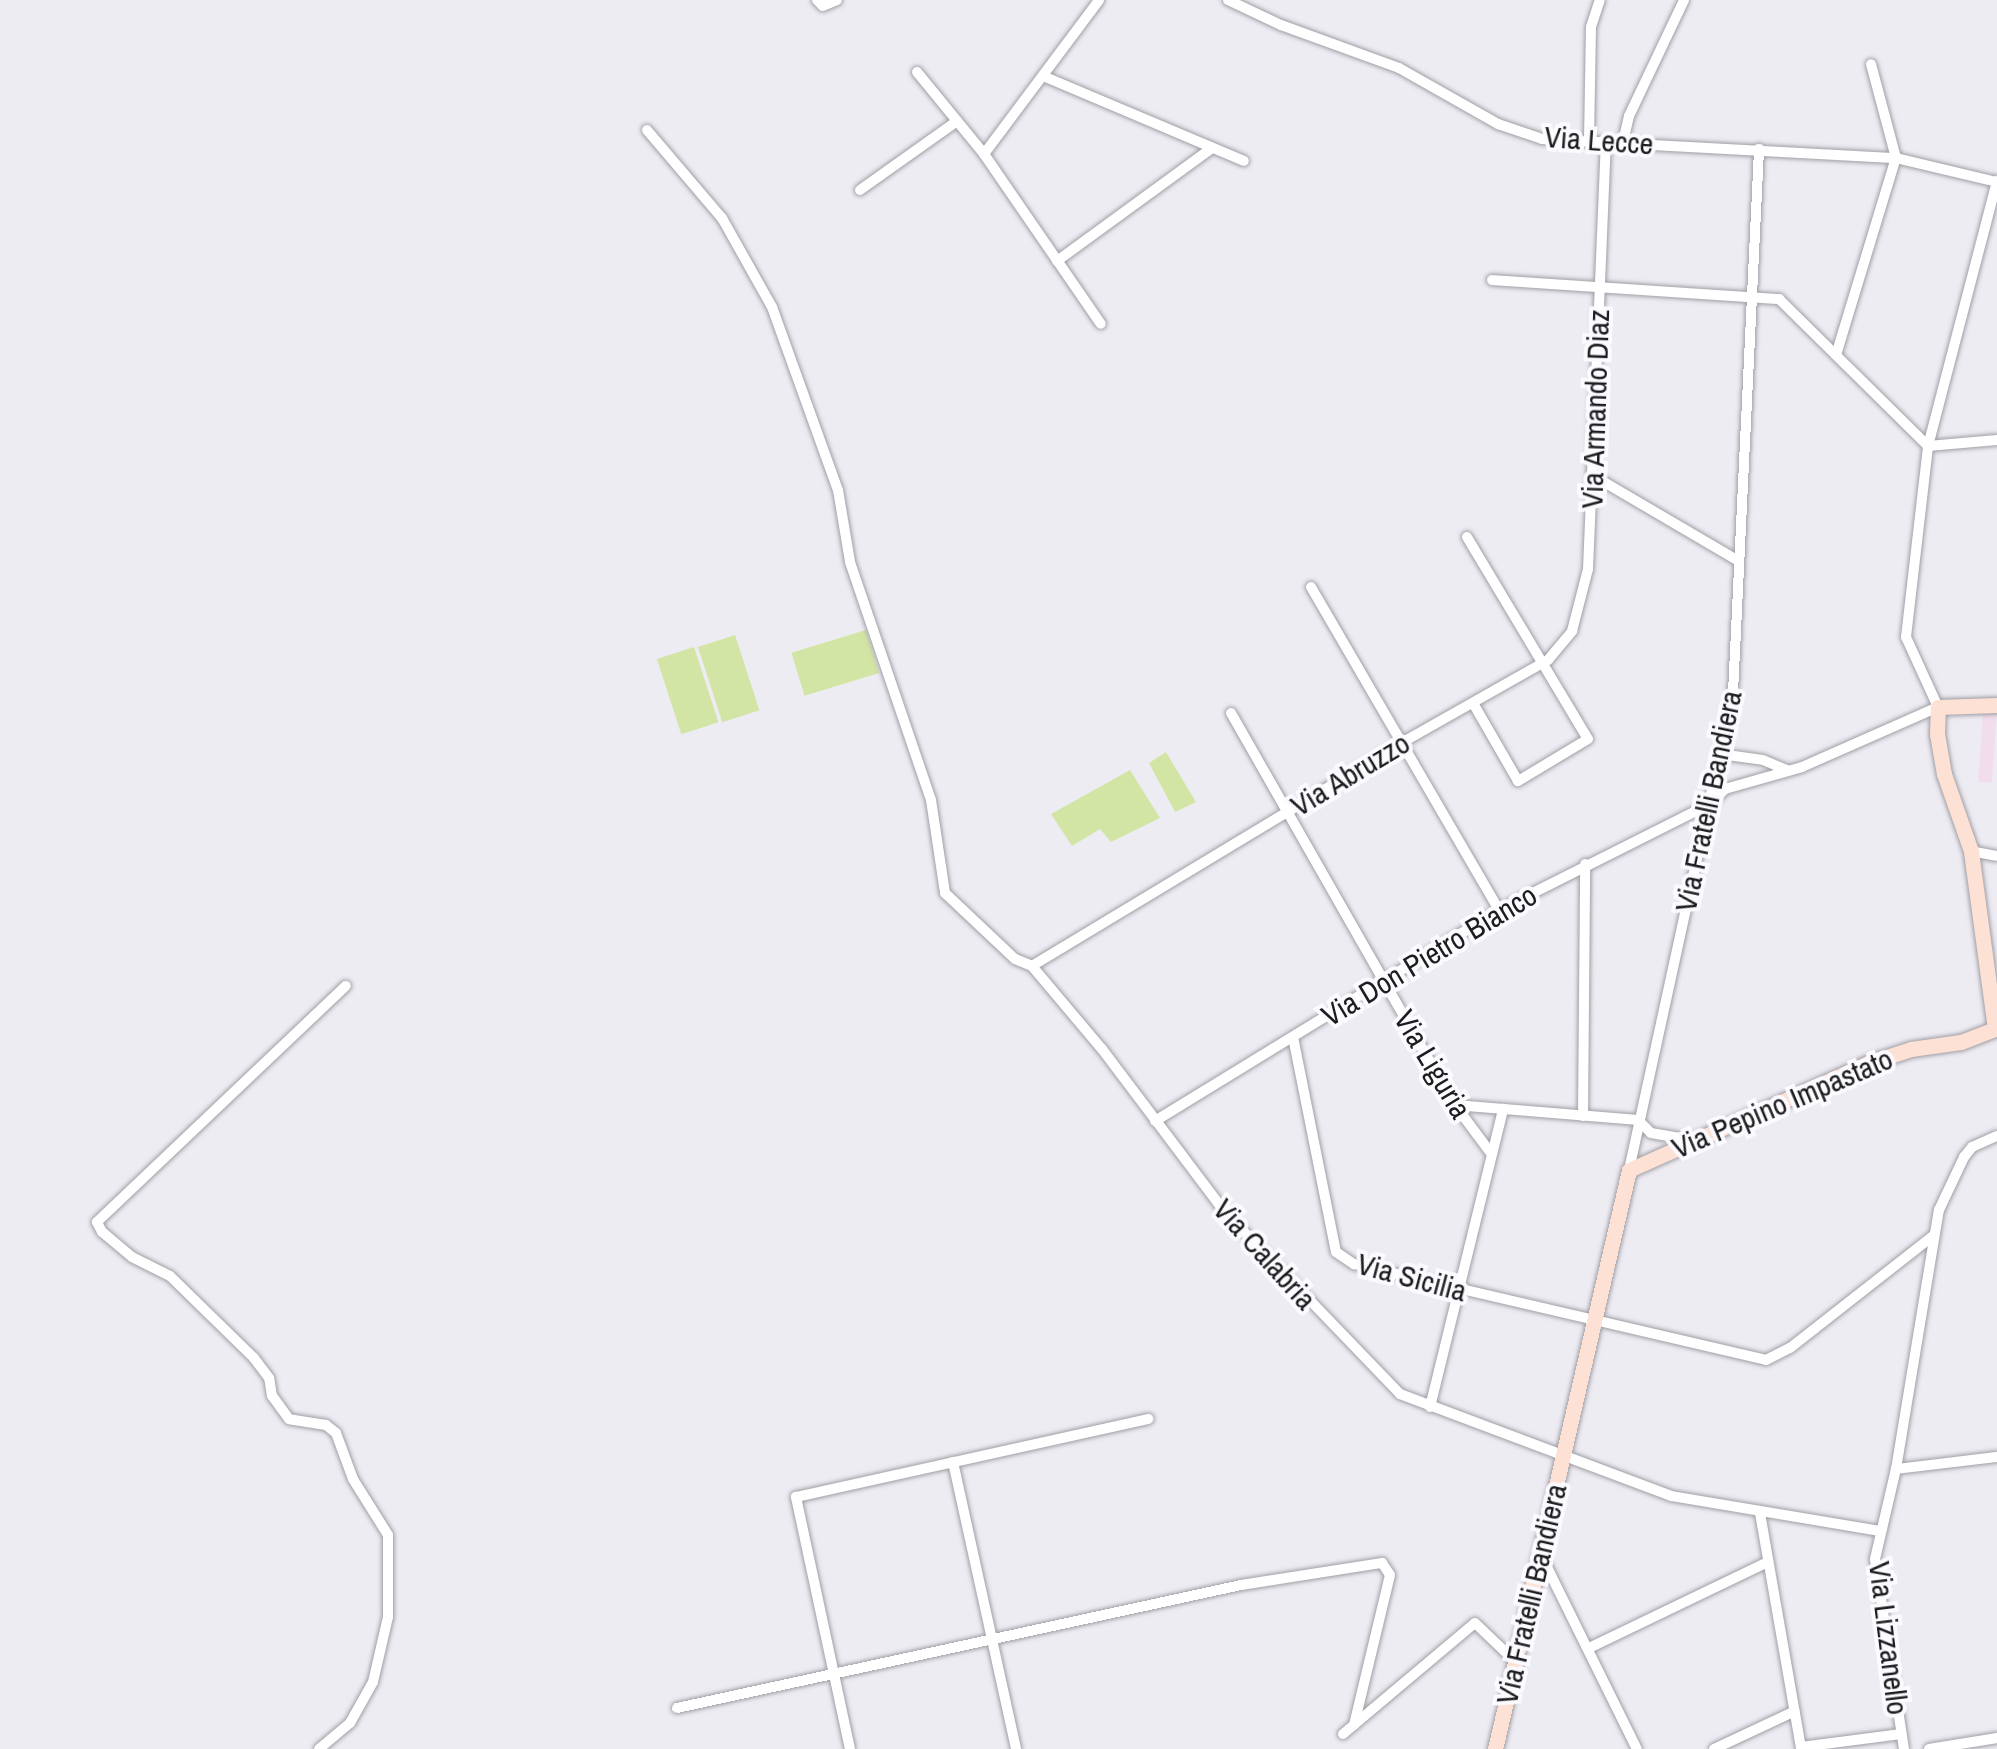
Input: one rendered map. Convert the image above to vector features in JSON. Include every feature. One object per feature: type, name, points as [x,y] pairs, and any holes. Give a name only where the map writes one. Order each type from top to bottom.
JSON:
[{"type":"street","points":[[817,0],[822,6],[837,0]]},
{"type":"street","points":[[984,154],[1098,0]]},
{"type":"street","name":"Via Lecce","points":[[1228,0],[1281,25],[1400,68],[1498,124],[1542,139],[1896,158],[1996,182]]},
{"type":"street","points":[[1589,141],[1591,28],[1600,0]]},
{"type":"street","points":[[1622,142],[1629,116],[1684,0]]},
{"type":"street","points":[[1836,355],[1896,158],[1871,64]]},
{"type":"street","points":[[917,72],[984,154],[1101,324]]},
{"type":"street","points":[[1043,76],[1244,160]]},
{"type":"street","points":[[860,190],[957,121]]},
{"type":"street","name":"Via Calabria","points":[[647,130],[722,218],[772,307],[838,490],[850,562],[931,800],[944,893],[1016,958],[1032,966],[1224,1211],[1387,1384],[1430,1407],[1672,1496],[1760,1514],[1881,1531]]},
{"type":"street","name":"Via Armando Diaz","points":[[1544,662],[1572,631],[1585,591],[1606,142]]},
{"type":"street","points":[[1057,261],[1212,148]]},
{"type":"street","name":"Via Fratelli Bandiera","points":[[1496,1749],[1596,1323],[1733,694],[1758,149]]},
{"type":"street","points":[[1996,182],[1929,443],[1906,637],[1938,707],[1938,749],[1971,851],[1996,1031]]},
{"type":"street","points":[[1492,280],[1778,299],[1929,443],[1997,440]]},
{"type":"street","points":[[1592,476],[1738,560]]},
{"type":"street","points":[[1467,537],[1588,740],[1518,781],[1472,703]]},
{"type":"street","points":[[1311,586],[1498,910]]},
{"type":"street","name":"Via Abruzzo","points":[[1032,966],[1402,742],[1544,662]]},
{"type":"street","points":[[1938,707],[1997,705]]},
{"type":"street","name":"Via Don Pietro Bianco","points":[[1155,1121],[1498,910],[1710,804],[1742,780],[1788,770],[1938,707]]},
{"type":"street","name":"Via Liguria","points":[[1231,713],[1456,1105],[1490,1152]]},
{"type":"street","points":[[1720,754],[1763,760],[1788,770]]},
{"type":"street","points":[[1971,851],[1997,856]]},
{"type":"street","points":[[1583,1116],[1585,864]]},
{"type":"street","points":[[320,1749],[350,1722],[373,1682],[388,1616],[388,1535],[353,1479],[336,1433],[326,1424],[289,1419],[272,1396],[269,1378],[254,1358],[170,1276],[132,1257],[102,1232],[98,1222],[346,986]]},
{"type":"street","name":"Via Pepino Impastato","points":[[1628,1170],[1868,1063],[1911,1049],[1961,1042],[1996,1031]]},
{"type":"street","name":"Via Sicilia","points":[[1293,1037],[1340,1258],[1459,1290],[1760,1360],[1778,1357],[1933,1236]]},
{"type":"street","points":[[1456,1105],[1638,1120],[1651,1133],[1691,1140]]},
{"type":"street","points":[[1430,1407],[1503,1109]]},
{"type":"street","name":"Via Lizzanello","points":[[1904,1749],[1875,1559],[1896,1469],[1933,1236],[1955,1171],[1972,1147],[1997,1136]]},
{"type":"street","points":[[850,1749],[796,1496],[1148,1419]]},
{"type":"street","points":[[1896,1469],[1997,1457]]},
{"type":"street","points":[[953,1462],[1016,1749]]},
{"type":"street","points":[[1760,1514],[1801,1748],[1902,1734]]},
{"type":"street","points":[[1540,1554],[1636,1749]]},
{"type":"street","points":[[1588,1648],[1768,1562]]},
{"type":"street","points":[[678,1708],[1241,1586],[1382,1563],[1390,1575],[1354,1725]]},
{"type":"street","points":[[1343,1734],[1475,1623],[1516,1662]]},
{"type":"street","points":[[1714,1749],[1795,1710]]},
{"type":"street","points":[[1929,1749],[1997,1738]]},
{"type":"shaded area","points":[[1983,711],[1997,712],[1992,783],[1978,782]]},
{"type":"green space","points":[[866,630],[879,673],[805,696],[791,653]]},
{"type":"green space","points":[[735,635],[759,710],[722,722],[698,647]]},
{"type":"green space","points":[[694,647],[718,722],[681,734],[657,659]]},
{"type":"green space","points":[[1166,752],[1196,802],[1175,812],[1149,763]]},
{"type":"green space","points":[[1130,770],[1160,818],[1111,842],[1100,829],[1072,846],[1051,814]]}]
